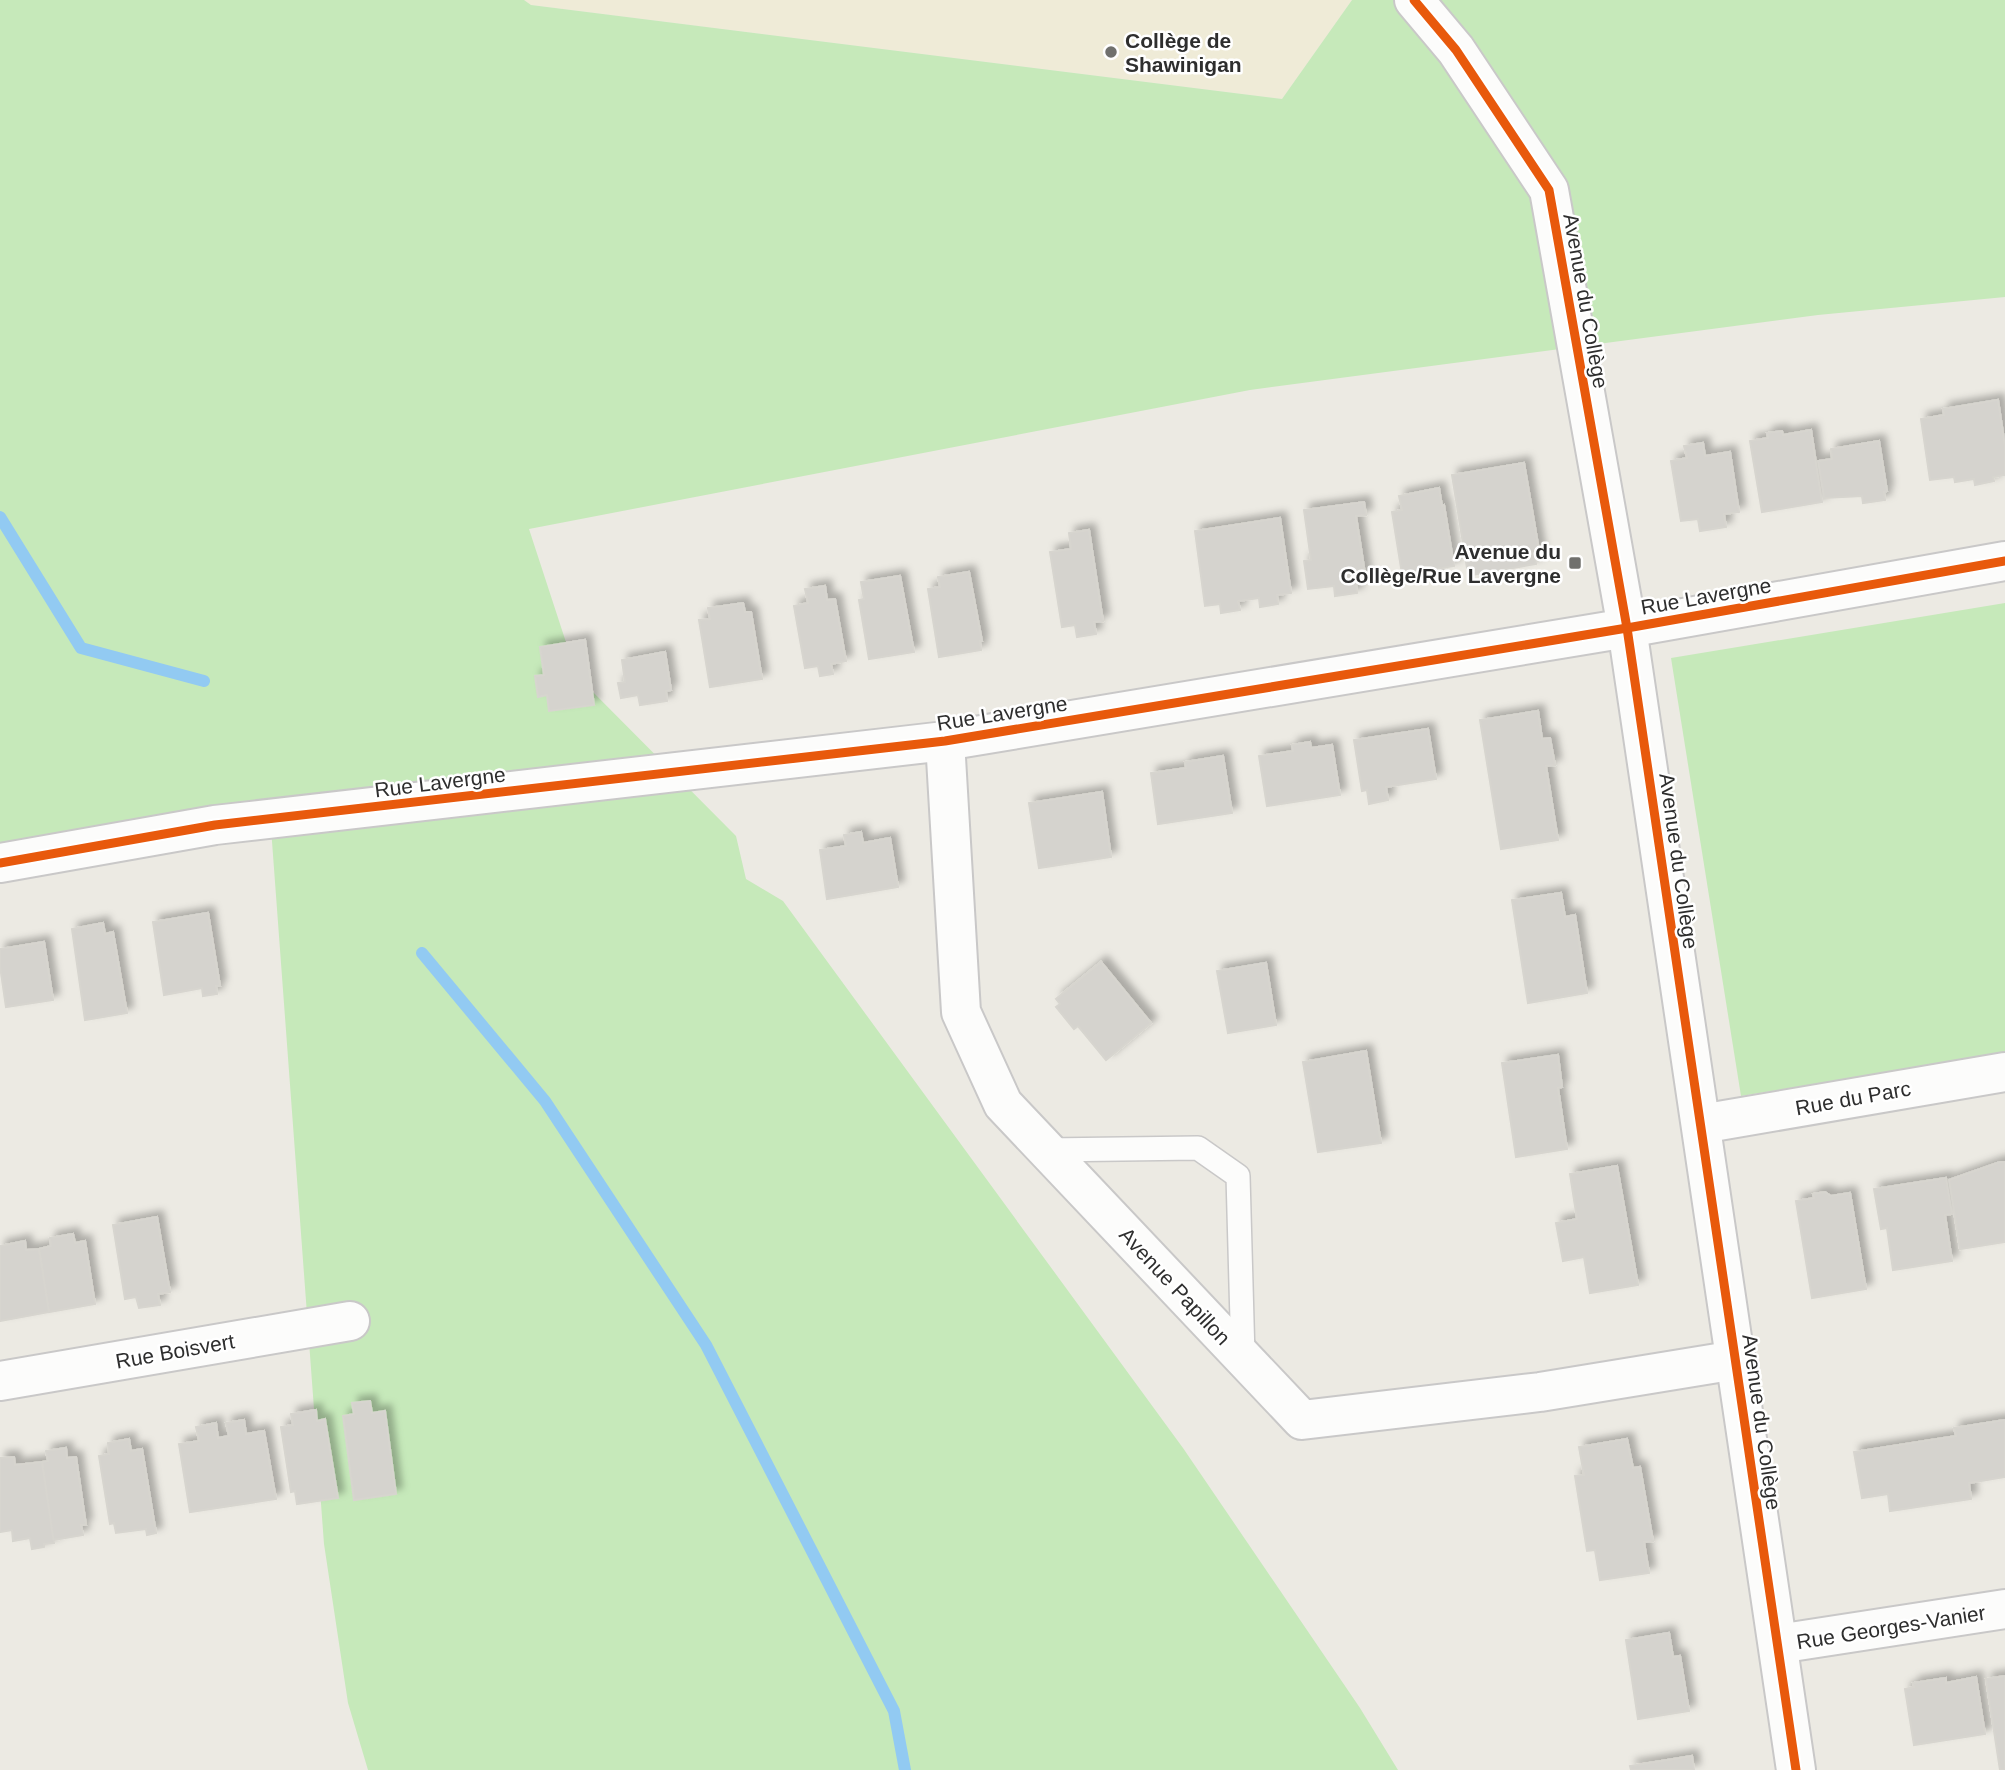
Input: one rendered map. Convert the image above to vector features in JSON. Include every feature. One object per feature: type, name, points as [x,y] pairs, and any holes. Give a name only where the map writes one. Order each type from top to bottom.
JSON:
[{"type":"street","name":"Avenue du Collège","points":[[1414,0],[1456,50],[1549,190],[1627,628],[1796,1770]]},
{"type":"street","name":"Rue Lavergne","points":[[0,863],[215,825],[945,741],[1627,628],[2005,561]]},
{"type":"street","name":"Avenue Papillon","points":[[945,741],[961,1012],[1003,1104],[1302,1420],[1540,1392],[1736,1360]]},
{"type":"street","name":"Rue du Parc","points":[[1701,1124],[2005,1072]]},
{"type":"street","name":"Rue Boisvert","points":[[0,1381],[350,1321]]},
{"type":"street","name":"Rue Georges-Vanier","points":[[1778,1644],[2005,1609]]},
{"type":"lane","points":[[1046,1150],[1198,1148],[1238,1176],[1243,1357]]},
{"type":"shaded area","name":"Collège de Shawinigan","points":[[524,0],[1352,0],[1282,99],[531,5]]},
{"type":"green space","points":[[0,0],[524,0],[531,5],[1282,99],[1352,0],[2005,0],[2005,297],[1818,315],[1250,390],[529,529],[577,676],[736,836],[746,879],[783,901],[1183,1448],[1360,1708],[1398,1770],[368,1770],[348,1703],[324,1544],[271,828],[0,872]]},
{"type":"green space","points":[[2005,603],[2005,1053],[1741,1096],[1671,658]]},
{"type":"building","points":[[1998,400],[2005,446],[2005,475],[1993,477],[1994,481],[1975,485],[1974,479],[1955,482],[1954,477],[1930,480],[1921,419],[1944,415],[1943,409]]},
{"type":"building","points":[[1811,430],[1822,502],[1762,512],[1750,441],[1768,438],[1767,433],[1782,431],[1783,435]]},
{"type":"building","points":[[1879,441],[1887,491],[1884,492],[1885,500],[1863,503],[1862,496],[1824,498],[1818,461],[1832,459],[1831,449]]},
{"type":"building","points":[[1703,443],[1705,456],[1730,452],[1739,512],[1724,514],[1726,527],[1700,531],[1698,519],[1681,521],[1671,461],[1687,458],[1684,446]]},
{"type":"building","points":[[1524,463],[1540,556],[1535,557],[1536,564],[1471,575],[1470,568],[1467,568],[1452,475]]},
{"type":"building","points":[[1439,488],[1454,566],[1435,569],[1437,579],[1422,582],[1421,572],[1402,574],[1392,512],[1402,510],[1399,496]]},
{"type":"building","points":[[1364,502],[1366,515],[1356,516],[1366,580],[1356,581],[1357,593],[1335,596],[1334,586],[1308,589],[1304,561],[1311,560],[1304,510]]},
{"type":"building","points":[[1280,518],[1291,593],[1277,595],[1278,604],[1260,607],[1259,598],[1238,601],[1240,610],[1221,613],[1220,604],[1205,606],[1195,531]]},
{"type":"building","points":[[1089,530],[1103,621],[1094,622],[1096,634],[1077,637],[1075,625],[1062,627],[1050,552],[1071,549],[1069,533]]},
{"type":"building","points":[[969,572],[982,641],[981,650],[939,657],[928,589],[940,587],[938,577]]},
{"type":"building","points":[[900,576],[914,652],[869,659],[859,600],[864,599],[861,582]]},
{"type":"building","points":[[825,586],[827,600],[835,599],[846,661],[831,664],[833,674],[820,676],[818,666],[805,668],[794,606],[808,603],[805,589]]},
{"type":"building","points":[[743,603],[745,612],[751,612],[762,679],[710,687],[699,620],[710,619],[708,608]]},
{"type":"building","points":[[585,640],[594,705],[549,711],[547,695],[538,697],[535,676],[544,675],[540,647]]},
{"type":"building","points":[[665,652],[671,690],[666,691],[667,701],[640,705],[638,695],[621,698],[618,683],[625,682],[622,660]]},
{"type":"building","points":[[1538,711],[1542,739],[1550,738],[1555,765],[1546,766],[1558,840],[1501,849],[1480,720]]},
{"type":"building","points":[[1428,729],[1436,779],[1386,787],[1388,800],[1369,804],[1367,790],[1362,791],[1354,740]]},
{"type":"building","points":[[1310,742],[1311,748],[1332,745],[1340,795],[1267,806],[1259,756],[1293,751],[1292,745]]},
{"type":"building","points":[[1223,756],[1232,813],[1158,824],[1151,773],[1186,768],[1185,762]]},
{"type":"building","points":[[1102,792],[1111,857],[1039,868],[1029,803]]},
{"type":"building","points":[[861,832],[863,843],[890,838],[898,887],[827,899],[820,850],[846,846],[844,835]]},
{"type":"building","points":[[1561,893],[1565,917],[1575,915],[1587,993],[1528,1003],[1512,900]]},
{"type":"building","points":[[208,913],[220,986],[216,986],[217,994],[203,996],[202,988],[164,995],[153,922]]},
{"type":"building","points":[[103,923],[105,934],[113,932],[127,1013],[85,1020],[72,929]]},
{"type":"building","points":[[44,942],[53,1000],[6,1007],[0,949]]},
{"type":"building","points":[[1101,962],[1151,1023],[1106,1060],[1078,1026],[1074,1029],[1056,1007],[1060,1004],[1056,999]]},
{"type":"building","points":[[1266,963],[1276,1025],[1228,1033],[1217,971]]},
{"type":"building","points":[[1366,1051],[1381,1143],[1318,1152],[1303,1062]]},
{"type":"building","points":[[1558,1055],[1562,1087],[1558,1088],[1567,1149],[1516,1157],[1502,1063]]},
{"type":"building","points":[[2005,1162],[2005,1242],[1960,1249],[1949,1180]]},
{"type":"building","points":[[1617,1166],[1638,1285],[1590,1293],[1584,1257],[1563,1261],[1556,1223],[1577,1219],[1570,1174]]},
{"type":"building","points":[[1946,1178],[1952,1214],[1945,1215],[1952,1261],[1893,1270],[1887,1228],[1881,1229],[1874,1189]]},
{"type":"building","points":[[1825,1192],[1831,1196],[1850,1193],[1866,1289],[1812,1298],[1796,1201],[1814,1198],[1813,1194]]},
{"type":"building","points":[[157,1217],[170,1292],[158,1294],[160,1305],[139,1308],[136,1297],[125,1299],[113,1225]]},
{"type":"building","points":[[73,1234],[75,1243],[85,1241],[95,1304],[49,1312],[39,1249],[51,1246],[50,1238]]},
{"type":"building","points":[[25,1241],[26,1250],[39,1249],[49,1312],[0,1321],[0,1246]]},
{"type":"building","points":[[370,1401],[372,1413],[385,1411],[396,1494],[354,1500],[343,1416],[354,1414],[352,1403]]},
{"type":"building","points":[[316,1410],[317,1421],[325,1419],[338,1498],[297,1504],[295,1491],[291,1492],[281,1427],[293,1425],[291,1414]]},
{"type":"building","points":[[244,1420],[246,1434],[264,1431],[276,1499],[190,1512],[179,1444],[199,1441],[196,1427],[216,1423],[218,1438],[229,1436],[226,1423]]},
{"type":"building","points":[[2005,1420],[2005,1477],[1969,1483],[1971,1499],[1890,1511],[1888,1494],[1862,1498],[1854,1452],[1956,1436],[1954,1428]]},
{"type":"building","points":[[129,1439],[131,1451],[142,1449],[156,1533],[147,1535],[146,1529],[116,1533],[114,1523],[110,1524],[99,1456],[109,1454],[108,1443]]},
{"type":"building","points":[[1627,1439],[1633,1468],[1640,1467],[1653,1541],[1644,1542],[1649,1573],[1600,1580],[1595,1550],[1587,1551],[1575,1476],[1584,1475],[1579,1447]]},
{"type":"building","points":[[66,1448],[67,1458],[76,1457],[86,1525],[81,1525],[83,1535],[53,1540],[42,1462],[48,1461],[46,1451]]},
{"type":"building","points":[[14,1457],[15,1465],[42,1462],[54,1543],[44,1544],[44,1547],[32,1549],[30,1538],[13,1541],[12,1530],[0,1532],[0,1458]]},
{"type":"building","points":[[1669,1633],[1673,1657],[1680,1656],[1689,1711],[1638,1719],[1626,1640]]},
{"type":"building","points":[[2005,1676],[2005,1770],[2000,1770],[1986,1679]]},
{"type":"building","points":[[1976,1677],[1985,1734],[1914,1745],[1905,1689],[1914,1687],[1913,1683],[1946,1678],[1946,1683]]},
{"type":"building","points":[[1692,1756],[1694,1770],[1631,1770],[1630,1766]]},
{"type":"waterway","points":[[0,517],[81,648],[204,681]]},
{"type":"waterway","points":[[422,953],[545,1101],[706,1345],[894,1711],[905,1770]]},
{"type":"cycle path","points":[[1414,0],[1456,50],[1549,190],[1627,628],[1796,1770]]},
{"type":"cycle path","points":[[0,863],[215,825],[945,741],[1627,628],[2005,561]]},
{"type":"place","name":"Collège de Shawinigan","points":[[1111,52]]},
{"type":"place","name":"Avenue du Collège/Rue Lavergne","points":[[1575,563]]}]
